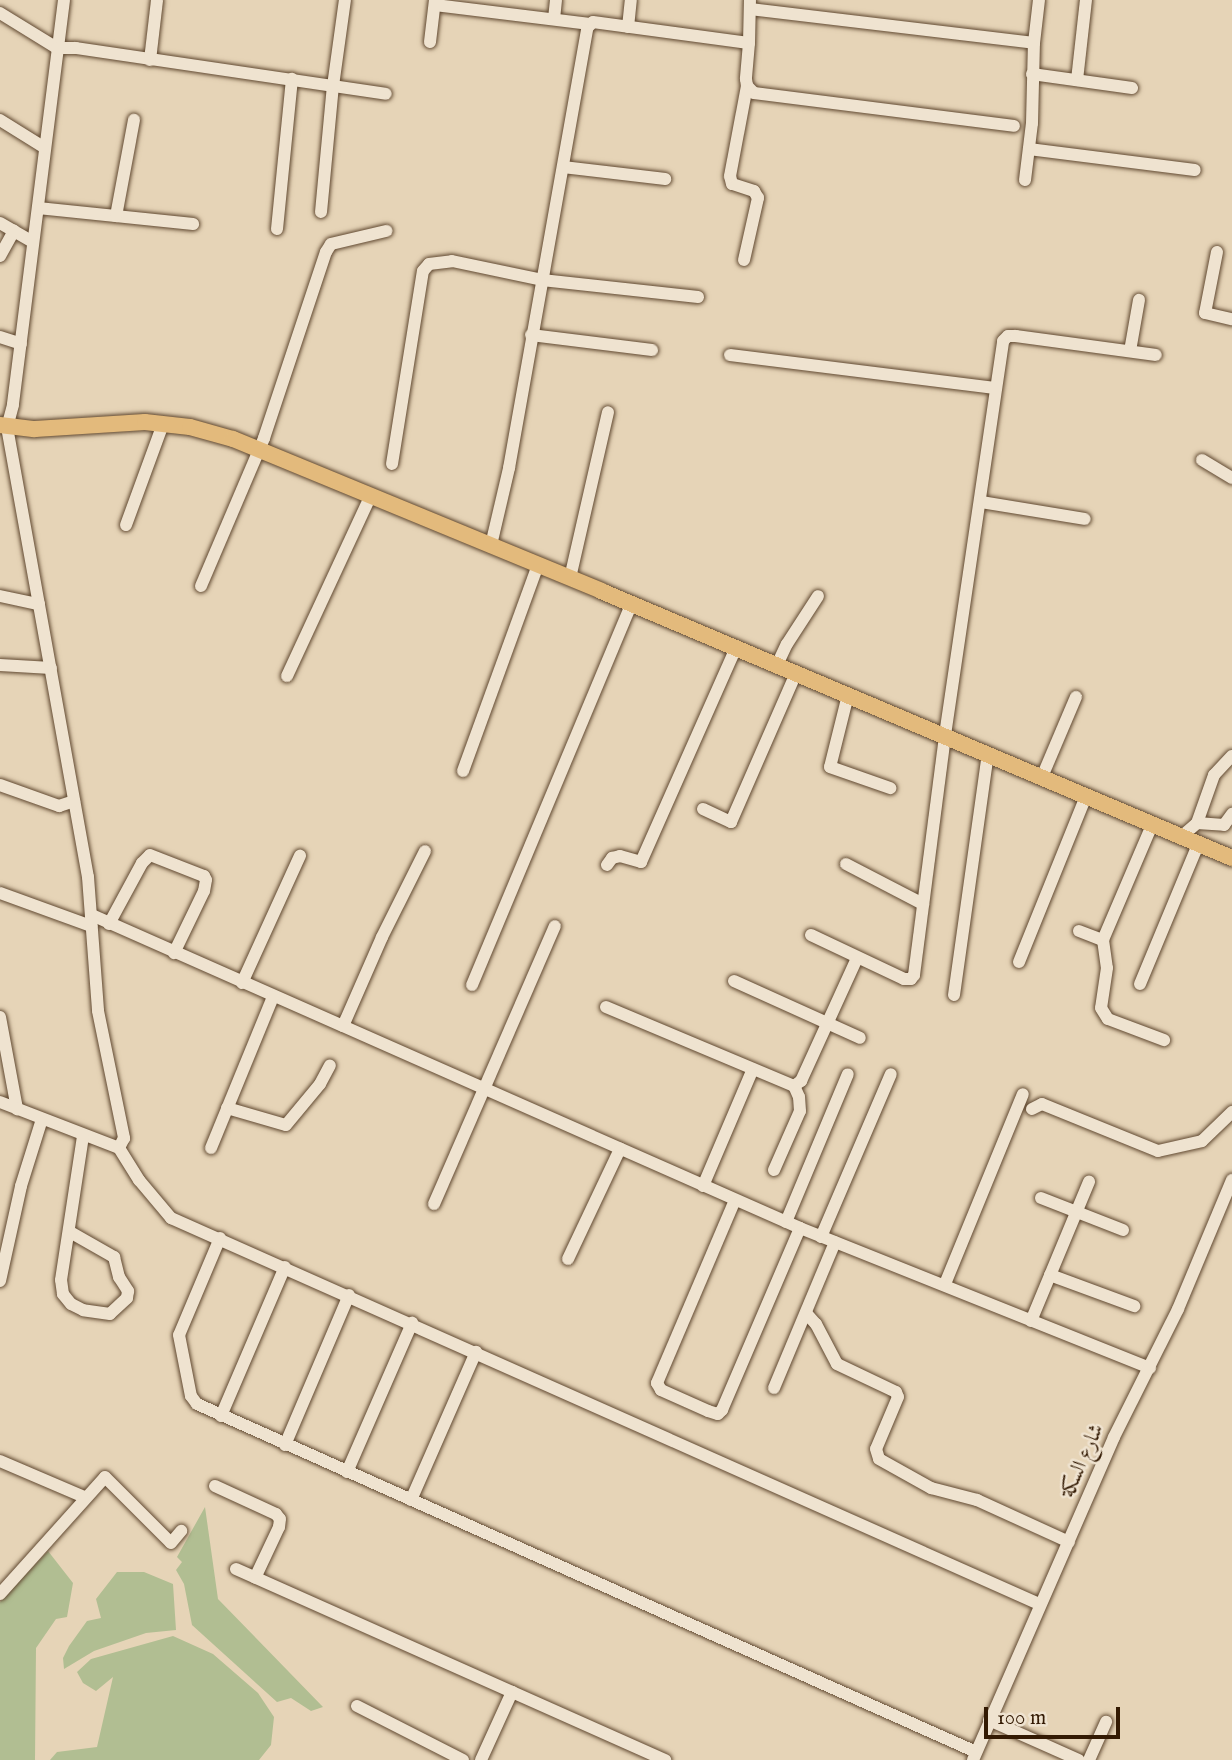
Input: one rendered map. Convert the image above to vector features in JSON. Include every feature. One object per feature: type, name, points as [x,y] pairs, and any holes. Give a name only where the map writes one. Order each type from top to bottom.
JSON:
[{"type":"main road","points":[[4,426],[163,424],[202,429],[260,449],[1232,858]]},
{"type":"street","points":[[64,0],[21,344],[4,426],[74,801],[92,921],[98,1011],[124,1138],[119,1148]]},
{"type":"street","points":[[150,60],[157,0]]},
{"type":"street","points":[[321,212],[333,86],[345,0]]},
{"type":"street","points":[[554,19],[556,0]]},
{"type":"street","points":[[628,27],[631,0]]},
{"type":"street","points":[[1025,180],[1039,0]]},
{"type":"street","points":[[1077,80],[1086,0]]},
{"type":"street","points":[[430,42],[435,3],[749,43]]},
{"type":"street","points":[[744,260],[758,198],[754,191],[732,184],[730,176],[747,86],[750,4],[1034,43]]},
{"type":"street","points":[[0,13],[57,48],[76,48],[386,94]]},
{"type":"street","points":[[491,545],[563,167],[585,35],[590,24]]},
{"type":"street","points":[[1032,74],[1132,88]]},
{"type":"street","points":[[277,229],[292,79]]},
{"type":"street","points":[[747,86],[754,93],[1014,127]]},
{"type":"street","points":[[0,120],[45,148]]},
{"type":"street","points":[[116,216],[134,120]]},
{"type":"street","points":[[1029,149],[1195,170]]},
{"type":"street","points":[[563,167],[665,179]]},
{"type":"street","points":[[38,208],[192,224]]},
{"type":"street","points":[[0,223],[33,242]]},
{"type":"street","points":[[0,257],[14,231]]},
{"type":"street","points":[[201,586],[260,449],[326,251],[331,244],[386,231]]},
{"type":"street","points":[[1217,252],[1205,313],[1232,319]]},
{"type":"street","points":[[392,464],[423,271],[429,264],[452,261],[542,280],[698,297]]},
{"type":"street","points":[[1130,351],[1139,300]]},
{"type":"street","points":[[531,335],[652,350]]},
{"type":"street","points":[[811,935],[904,979],[911,979],[939,798],[945,735],[981,502],[995,388],[1001,350],[1008,336],[1156,355]]},
{"type":"street","points":[[0,337],[21,344]]},
{"type":"street","points":[[730,355],[995,388]]},
{"type":"street","points":[[570,578],[608,412]]},
{"type":"street","points":[[125,525],[163,424]]},
{"type":"street","points":[[1202,460],[1232,478]]},
{"type":"street","points":[[287,676],[371,495]]},
{"type":"street","points":[[981,502],[1085,519]]},
{"type":"street","points":[[463,771],[538,565]]},
{"type":"street","points":[[0,596],[39,604]]},
{"type":"street","points":[[777,665],[786,644],[818,596]]},
{"type":"street","points":[[472,985],[631,604]]},
{"type":"street","points":[[607,864],[612,858],[620,856],[641,862],[736,648]]},
{"type":"street","points":[[0,665],[51,668]]},
{"type":"street","points":[[703,809],[730,822],[796,673]]},
{"type":"street","points":[[848,695],[830,767],[890,788]]},
{"type":"street","points":[[1042,777],[1076,697]]},
{"type":"street","points":[[954,995],[988,754]]},
{"type":"street","points":[[1181,837],[1197,823],[1214,775],[1232,756]]},
{"type":"street","points":[[0,785],[59,806],[74,801]]},
{"type":"street","points":[[1019,962],[1086,796]]},
{"type":"street","points":[[1197,823],[1224,825],[1232,814]]},
{"type":"street","points":[[1152,825],[1103,940],[1107,968],[1101,1008],[1104,1016],[1164,1040]]},
{"type":"street","points":[[1140,984],[1198,845]]},
{"type":"street","points":[[343,1026],[382,937],[425,850]]},
{"type":"street","points":[[109,924],[142,863],[150,855],[204,876],[204,891],[174,953]]},
{"type":"street","points":[[242,983],[300,856]]},
{"type":"street","points":[[846,864],[923,904]]},
{"type":"street","points":[[0,893],[109,924],[821,1237],[945,1284],[1150,1368]]},
{"type":"street","points":[[434,1204],[555,926]]},
{"type":"street","points":[[1079,931],[1103,940]]},
{"type":"street","points":[[794,1086],[801,1081],[857,958]]},
{"type":"street","points":[[734,981],[860,1038]]},
{"type":"street","points":[[211,1148],[273,997]]},
{"type":"street","points":[[606,1007],[794,1086],[799,1097],[800,1111],[774,1170]]},
{"type":"street","points":[[0,1017],[18,1109]]},
{"type":"street","points":[[227,1108],[286,1125],[320,1084],[330,1065]]},
{"type":"street","points":[[704,1186],[752,1069]]},
{"type":"street","points":[[786,1222],[848,1074]]},
{"type":"street","points":[[821,1237],[891,1074]]},
{"type":"street","points":[[945,1284],[1023,1094]]},
{"type":"street","points":[[0,1102],[119,1148],[165,1213],[1039,1604]]},
{"type":"street","points":[[1032,1109],[1042,1104],[1158,1151],[1202,1141],[1232,1112]]},
{"type":"street","points":[[0,1281],[21,1185],[42,1119]]},
{"type":"street","points":[[70,1232],[114,1257],[119,1277],[128,1290],[127,1298],[110,1314],[83,1310],[63,1294],[61,1280],[83,1136]]},
{"type":"street","points":[[568,1259],[620,1149]]},
{"type":"street","name":"شارع السكة","points":[[975,1756],[993,1722],[1039,1604],[1114,1437],[1150,1368],[1232,1180]]},
{"type":"street","points":[[1031,1321],[1089,1182]]},
{"type":"street","points":[[1041,1198],[1123,1230]]},
{"type":"street","points":[[735,1200],[657,1383],[661,1390],[708,1412],[718,1413],[722,1410],[800,1228]]},
{"type":"street","points":[[220,1238],[180,1335],[194,1401],[221,1416],[975,1756]]},
{"type":"street","points":[[774,1388],[835,1242]]},
{"type":"street","points":[[221,1416],[285,1266]]},
{"type":"street","points":[[1050,1275],[1134,1306]]},
{"type":"street","points":[[285,1445],[349,1295]]},
{"type":"street","points":[[806,1313],[816,1324],[837,1364],[895,1392],[898,1397],[876,1450],[879,1459],[931,1488],[977,1500],[1069,1542]]},
{"type":"street","points":[[347,1472],[412,1323]]},
{"type":"street","points":[[411,1500],[476,1352]]},
{"type":"street","points":[[0,1461],[84,1497]]},
{"type":"street","points":[[0,1594],[45,1547],[84,1497],[105,1477],[171,1543],[181,1531]]},
{"type":"street","points":[[215,1486],[280,1519],[279,1527],[255,1578]]},
{"type":"street","points":[[236,1569],[664,1760]]},
{"type":"street","points":[[481,1760],[512,1692]]},
{"type":"street","points":[[357,1706],[463,1760]]},
{"type":"street","points":[[993,1722],[1079,1760]]},
{"type":"street","points":[[1099,1760],[1091,1760],[1106,1722]]},
{"type":"green space","points":[[205,1507],[218,1599],[323,1707],[311,1711],[291,1698],[277,1702],[192,1625],[184,1584],[176,1570],[182,1562],[177,1557]]},
{"type":"green space","points":[[48,1551],[73,1583],[67,1617],[56,1619],[36,1648],[35,1760],[0,1760],[0,1602]]},
{"type":"green space","points":[[117,1572],[144,1572],[173,1584],[176,1630],[146,1633],[94,1651],[64,1669],[63,1658],[87,1621],[101,1618],[96,1599]]},
{"type":"green space","points":[[173,1636],[213,1654],[258,1693],[274,1717],[271,1745],[259,1760],[50,1760],[57,1752],[97,1747],[113,1677],[96,1691],[83,1683],[77,1672],[91,1659]]}]
